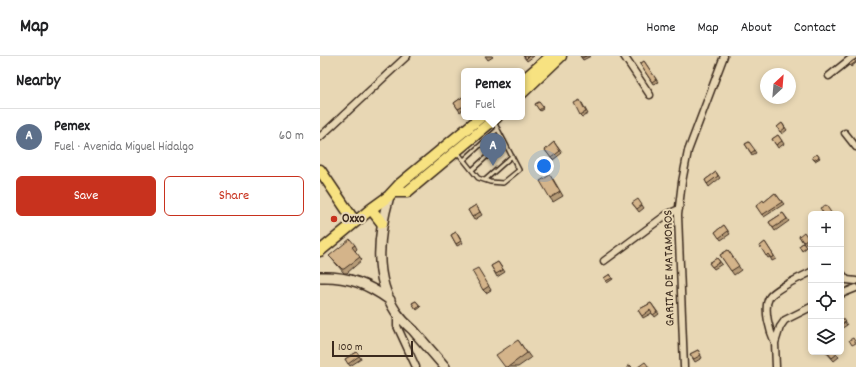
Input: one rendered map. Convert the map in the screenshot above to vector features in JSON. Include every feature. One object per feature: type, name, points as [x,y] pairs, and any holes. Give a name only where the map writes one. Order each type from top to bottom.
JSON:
[{"type":"main road","points":[[525,79],[557,57]]},
{"type":"main road","points":[[525,90],[557,57]]},
{"type":"main road","points":[[320,251],[391,194],[401,183],[477,120]]},
{"type":"main road","points":[[391,194],[407,192],[495,121]]},
{"type":"main road","points":[[320,170],[355,222]]},
{"type":"main road","points":[[391,194],[382,223],[379,250],[383,280],[390,300],[397,313],[446,367]]},
{"type":"main road","points":[[371,209],[382,223]]},
{"type":"main road","points":[[320,278],[340,278],[363,284],[390,300]]},
{"type":"street","points":[[320,137],[407,56]]},
{"type":"street","points":[[624,56],[650,95]]},
{"type":"street","name":"GARITA DE MATAMOROS","points":[[684,367],[679,209],[688,151],[724,56]]},
{"type":"street","points":[[829,76],[854,56]]},
{"type":"street","points":[[845,133],[856,147]]},
{"type":"street","points":[[604,261],[666,216],[679,209]]},
{"type":"street","points":[[775,340],[770,333],[767,315],[767,304],[770,297],[787,285],[808,274]]},
{"type":"street","points":[[844,276],[847,280],[856,281]]},
{"type":"street","points":[[844,293],[856,288]]},
{"type":"street","points":[[776,367],[775,340],[780,327],[785,320],[808,308]]},
{"type":"street","points":[[397,313],[397,326],[416,367]]},
{"type":"lane","points":[[450,143],[465,159],[478,178],[503,183],[519,170],[495,121],[465,159]]},
{"type":"lane","points":[[472,170],[504,141]]},
{"type":"lane","points":[[485,180],[512,156]]},
{"type":"building","points":[[854,60],[856,62],[850,66],[849,64]]},
{"type":"building","points":[[644,61],[656,79],[652,82],[640,64]]},
{"type":"building","points":[[461,98],[461,108],[458,109],[454,103]]},
{"type":"building","points":[[580,100],[586,112],[580,115],[574,103]]},
{"type":"building","points":[[539,102],[543,107],[539,110],[535,104]]},
{"type":"building","points":[[782,123],[785,128],[780,132],[777,127]]},
{"type":"building","points":[[778,135],[782,141],[776,145],[772,139]]},
{"type":"building","points":[[554,142],[560,151],[551,158],[545,150]]},
{"type":"building","points":[[749,142],[755,150],[751,153],[745,144]]},
{"type":"building","points":[[817,154],[819,157],[814,160],[812,157]]},
{"type":"building","points":[[716,172],[718,176],[707,184],[705,180]]},
{"type":"building","points":[[550,175],[560,192],[550,198],[540,181]]},
{"type":"building","points":[[775,193],[782,202],[762,215],[756,206],[763,200],[764,202]]},
{"type":"building","points":[[638,199],[642,205],[637,209],[632,203]]},
{"type":"building","points":[[476,205],[480,212],[472,217],[468,210]]},
{"type":"building","points":[[826,205],[830,211],[822,211],[820,208]]},
{"type":"building","points":[[783,213],[787,219],[773,228],[769,222]]},
{"type":"building","points":[[724,225],[728,231],[719,238],[715,232]]},
{"type":"building","points":[[456,232],[461,241],[456,244],[451,235]]},
{"type":"building","points":[[804,232],[808,238],[803,242],[799,236]]},
{"type":"building","points":[[350,239],[355,245],[352,247],[360,257],[342,269],[329,256]]},
{"type":"building","points":[[765,242],[774,256],[771,258],[768,254],[766,256],[760,246]]},
{"type":"building","points":[[803,243],[806,247],[802,250],[799,246]]},
{"type":"building","points":[[728,250],[739,266],[731,271],[720,255]]},
{"type":"building","points":[[717,258],[720,262],[712,267],[709,263]]},
{"type":"building","points":[[498,262],[503,270],[496,274],[491,266]]},
{"type":"building","points":[[478,268],[489,286],[483,290],[472,271]]},
{"type":"building","points":[[610,274],[612,278],[606,281],[604,278]]},
{"type":"building","points":[[416,301],[420,306],[416,309],[412,303]]},
{"type":"building","points":[[651,303],[657,312],[653,315],[650,310],[642,316],[638,310]]},
{"type":"building","points":[[853,338],[856,343],[852,345],[849,340]]},
{"type":"building","points":[[518,340],[527,353],[508,367],[505,367],[496,355]]},
{"type":"building","points":[[698,350],[701,355],[694,359],[690,354]]},
{"type":"building","points":[[357,352],[359,356],[348,364],[345,359]]},
{"type":"building","points":[[645,362],[649,367],[638,367]]},
{"type":"place","name":"Pemex","points":[[493,166]]},
{"type":"place","name":"Oxxo","points":[[334,219]]}]
